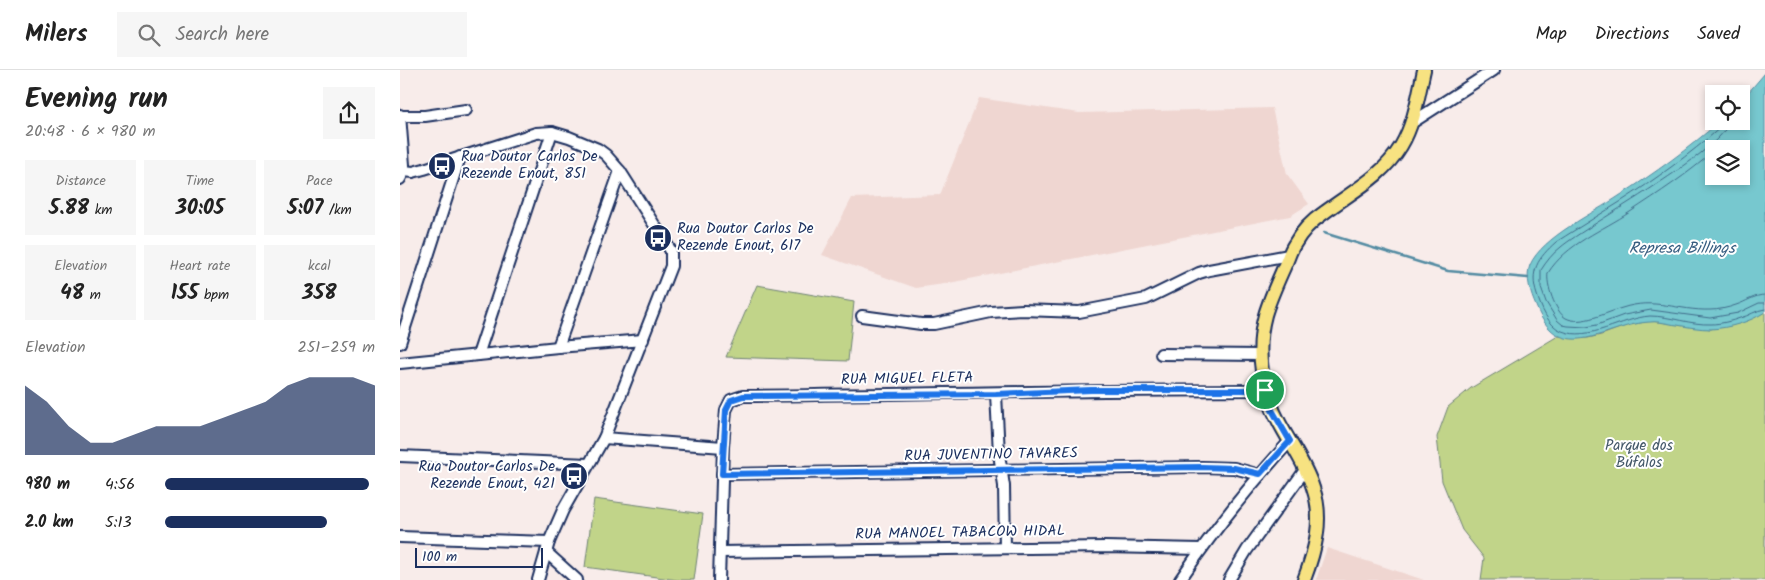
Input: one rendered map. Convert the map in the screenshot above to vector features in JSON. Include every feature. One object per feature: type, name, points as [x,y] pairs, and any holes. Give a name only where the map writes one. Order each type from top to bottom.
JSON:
[{"type":"main road","points":[[1304,580],[1310,566],[1317,536],[1318,522],[1314,489],[1272,410],[1265,390],[1262,379],[1261,355],[1265,315],[1294,245],[1325,212],[1365,185],[1383,169],[1401,146],[1413,122],[1424,70]]},
{"type":"street","points":[[1413,122],[1494,70]]},
{"type":"street","points":[[466,110],[425,116],[400,116],[402,175],[536,133],[552,132],[582,141],[598,149],[613,162],[668,246],[672,256],[671,266],[604,438],[563,510],[548,547],[538,580]]},
{"type":"street","points":[[478,354],[552,132]]},
{"type":"street","points":[[400,343],[460,157]]},
{"type":"street","points":[[558,347],[620,171]]},
{"type":"street","points":[[862,316],[905,323],[928,324],[991,312],[1023,310],[1079,312],[1146,299],[1209,270],[1290,255]]},
{"type":"street","points":[[400,362],[643,340]]},
{"type":"street","points":[[1161,354],[1261,355]]},
{"type":"street","name":"RUA MIGUEL FLETA","points":[[719,580],[723,447],[726,410],[731,400],[743,396],[996,394],[1100,390],[1265,390]]},
{"type":"street","points":[[996,394],[999,454],[1004,486],[1005,548]]},
{"type":"street","points":[[604,438],[723,447]]},
{"type":"street","points":[[1180,580],[1201,549],[1260,474],[1290,441]]},
{"type":"street","points":[[400,456],[588,464]]},
{"type":"street","name":"RUA JUVENTINO TAVARES","points":[[722,474],[1221,468],[1234,468],[1260,474]]},
{"type":"street","points":[[1229,580],[1247,550],[1305,470]]},
{"type":"street","points":[[400,537],[548,547],[577,580]]},
{"type":"street","name":"RUA MANOEL TABACOW HIDAL","points":[[720,552],[1105,547],[1201,549]]},
{"type":"shaded area","points":[[979,98],[1079,113],[1272,108],[1287,174],[1309,204],[1290,216],[916,288],[822,255],[852,198],[940,195]]},
{"type":"shaded area","points":[[1327,548],[1424,580],[1316,580]]},
{"type":"green space","points":[[757,285],[854,302],[848,361],[726,357]]},
{"type":"green space","name":"Parque dos Búfalos","points":[[1765,312],[1765,580],[1481,580],[1484,558],[1462,530],[1442,481],[1437,437],[1448,407],[1471,388],[1558,336],[1588,338],[1628,325],[1651,321],[1711,329]]},
{"type":"green space","points":[[594,499],[703,514],[694,580],[678,580],[585,567]]},
{"type":"water","name":"Represa Billings","points":[[1765,73],[1765,312],[1746,322],[1711,329],[1654,322],[1634,324],[1586,338],[1572,339],[1558,335],[1546,325],[1531,291],[1528,275],[1530,265],[1536,255],[1557,235],[1658,170],[1709,130],[1750,130],[1750,90]]},
{"type":"waterway","points":[[1324,233],[1448,271],[1528,278]]},
{"type":"place","name":"Rua Doutor Carlos De Rezende Enout, 851","points":[[442,166]]},
{"type":"place","name":"Rua Doutor Carlos De Rezende Enout, 617","points":[[658,238]]},
{"type":"place","name":"Rua Doutor Carlos De Rezende Enout, 421","points":[[574,476]]},
{"type":"route","points":[[1091,390],[1265,390],[1272,410],[1290,441],[1260,474],[1234,468],[1202,467],[722,474],[726,410],[731,400],[743,396],[996,394],[1091,390]]}]
